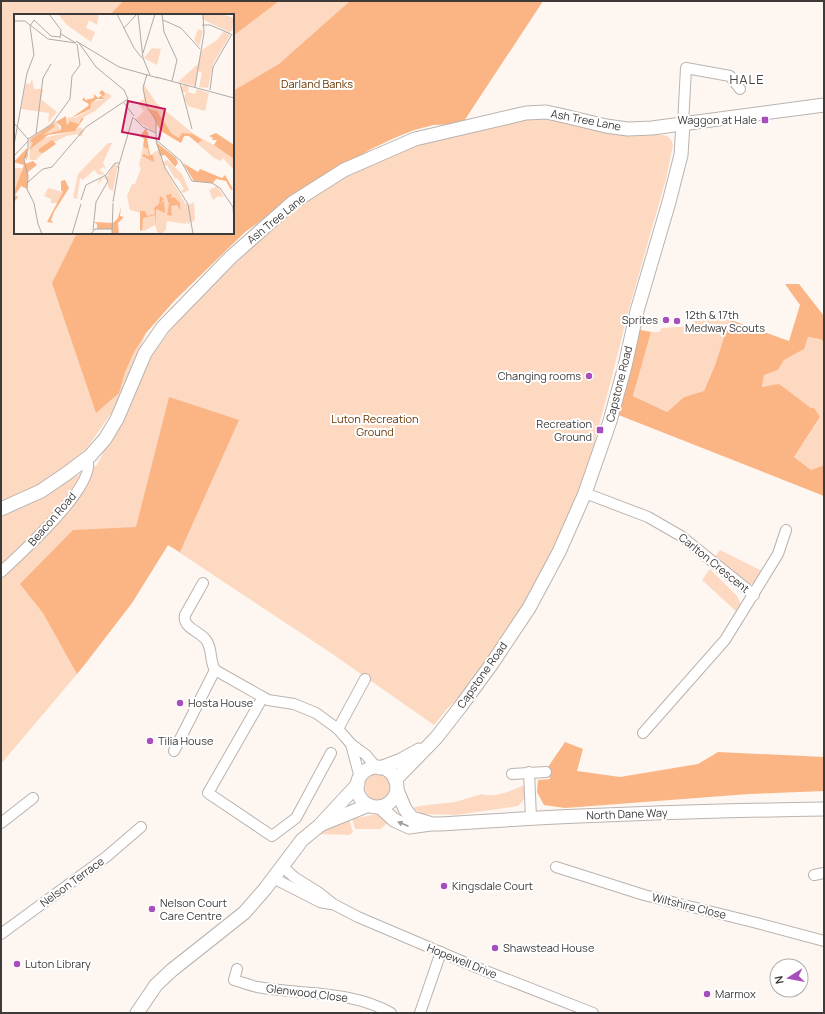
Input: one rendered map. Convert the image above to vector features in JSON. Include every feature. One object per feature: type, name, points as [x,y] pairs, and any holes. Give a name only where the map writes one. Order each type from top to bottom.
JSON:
[{"type":"street","points":[[740,89],[730,76],[686,68],[683,124],[824,105]]},
{"type":"street","name":"Ash Tree Lane","points":[[1,509],[41,491],[86,459],[102,443],[114,424],[145,353],[163,327],[231,257],[292,204],[344,170],[415,139],[526,113],[546,112],[606,126],[628,129],[683,124]]},
{"type":"street","name":"Capstone Road","points":[[396,785],[461,706],[487,671],[529,608],[558,552],[585,493],[610,421],[625,366],[637,310],[669,202],[681,155],[683,124]]},
{"type":"street","name":"Beacon Road","points":[[1,572],[32,543],[59,514],[76,492],[86,475],[88,465],[86,459]]},
{"type":"street","name":"Carlton Crescent","points":[[585,493],[648,517],[681,536],[754,596]]},
{"type":"street","name":"Carlton Crescent","points":[[643,733],[725,640],[754,596],[778,554],[786,530]]},
{"type":"street","points":[[203,584],[184,618],[186,624],[203,636],[207,641],[211,652],[211,662],[215,670],[263,698],[294,704],[316,713],[338,729],[351,744],[366,755],[378,768]]},
{"type":"street","points":[[174,751],[215,670]]},
{"type":"street","points":[[338,729],[365,679]]},
{"type":"street","points":[[263,698],[208,793],[272,836],[296,818],[331,753]]},
{"type":"street","points":[[351,744],[359,781],[360,797],[375,806]]},
{"type":"street","name":"Capstone Road","points":[[378,768],[400,760],[429,744]]},
{"type":"street","points":[[137,1013],[156,985],[189,956],[230,926],[244,913],[302,840],[319,826],[359,781],[364,773],[370,769],[378,768],[389,771],[396,785],[394,798],[388,804],[375,806],[319,826]]},
{"type":"street","points":[[529,772],[530,818]]},
{"type":"street","points":[[512,774],[546,772]]},
{"type":"street","name":"North Dane Way","points":[[396,785],[405,809],[412,818],[431,824]]},
{"type":"street","points":[[1,822],[33,798]]},
{"type":"street","name":"North Dane Way","points":[[375,806],[394,820],[409,827],[431,824],[530,818],[714,810],[824,808]]},
{"type":"street","name":"Nelson Terrace","points":[[1,934],[106,857],[141,827]]},
{"type":"street","name":"Hopewell Drive","points":[[282,866],[294,877],[318,892],[333,904],[358,917],[593,1013]]},
{"type":"street","name":"Wiltshire Close","points":[[556,867],[644,895],[824,941]]},
{"type":"street","name":"Hopewell Drive","points":[[273,878],[320,902],[333,904]]},
{"type":"street","points":[[420,1013],[441,952]]},
{"type":"street","name":"Glenwood Close","points":[[237,969],[234,980],[257,987],[348,998],[379,1006],[391,1013]]},
{"type":"green space","name":"Darland Banks","points":[[1,1],[543,1],[462,124],[433,125],[414,130],[371,149],[286,202],[245,232],[175,300],[146,333],[121,399],[87,448],[45,483],[1,503]]},
{"type":"green space","points":[[123,1],[279,1],[234,35],[234,14],[111,14]]},
{"type":"green space","name":"Darland Banks","points":[[350,1],[543,1],[462,124],[433,125],[414,130],[371,149],[286,202],[245,232],[175,300],[146,333],[134,352],[125,372],[119,393],[96,413],[52,283],[76,234],[234,234],[234,90],[279,64]]},
{"type":"green space","name":"Luton Recreation Ground","points":[[535,117],[647,132],[649,135],[664,135],[670,138],[673,145],[666,179],[629,309],[588,466],[558,542],[521,613],[472,686],[447,709],[434,725],[331,653],[168,545],[131,604],[88,661],[1,764],[1,517],[97,465],[153,354],[185,311],[284,217],[309,198],[354,170],[411,144]]},
{"type":"green space","points":[[785,284],[799,284],[824,316],[824,342],[820,339],[808,337],[804,349],[784,360],[778,370],[764,375],[762,387],[779,384],[811,408],[814,408],[820,417],[794,457],[811,470],[824,465],[824,496],[616,414],[636,329],[651,332],[633,396],[667,412],[684,397],[704,391],[731,320],[789,341],[800,305]]},
{"type":"green space","points":[[694,313],[731,320],[704,391],[684,397],[667,412],[633,396],[651,332],[659,332],[662,328],[693,326]]},
{"type":"green space","points":[[808,337],[820,339],[824,342],[824,465],[811,470],[794,457],[820,418],[811,408],[779,385],[762,387],[764,374],[778,370],[784,360],[803,349]]},
{"type":"green space","points":[[169,397],[239,420],[180,552],[168,545],[132,603],[77,674],[43,613],[20,584],[73,530],[136,527]]},
{"type":"green space","points":[[720,550],[764,572],[754,583],[744,585],[715,557]]},
{"type":"green space","points":[[710,569],[737,596],[741,605],[739,614],[702,580]]},
{"type":"green space","points":[[565,742],[583,749],[577,771],[620,777],[698,764],[718,752],[824,757],[824,791],[749,794],[565,808],[544,805],[537,792],[538,780],[550,779],[548,767]]},
{"type":"green space","points":[[378,774],[387,778],[391,787],[387,796],[378,800],[369,796],[365,787],[369,778]]},
{"type":"green space","points":[[527,784],[525,798],[518,806],[456,815],[422,814],[413,808],[455,802],[482,794],[498,794],[511,791]]},
{"type":"green space","points":[[378,814],[391,820],[380,829],[355,829],[352,819]]},
{"type":"green space","points":[[349,819],[353,832],[350,835],[318,834],[325,828]]},
{"type":"place","name":"Waggon at Hale","points":[[765,120]]},
{"type":"place","name":"Sprites","points":[[666,320]]},
{"type":"place","name":"12th & 17th Medway Scouts","points":[[677,321]]},
{"type":"place","name":"Changing rooms","points":[[589,376]]},
{"type":"place","name":"Recreation Ground","points":[[600,430]]},
{"type":"place","name":"Hosta House","points":[[180,703]]},
{"type":"place","name":"Tilia House","points":[[150,741]]},
{"type":"place","name":"Kingsdale Court","points":[[444,886]]},
{"type":"place","name":"Nelson Court Care Centre","points":[[152,909]]},
{"type":"place","name":"Shawstead House","points":[[495,948]]},
{"type":"place","name":"Luton Library","points":[[17,964]]},
{"type":"place","name":"Marmox","points":[[707,994]]},
{"type":"district","name":"HALE","points":[[747,79]]}]
